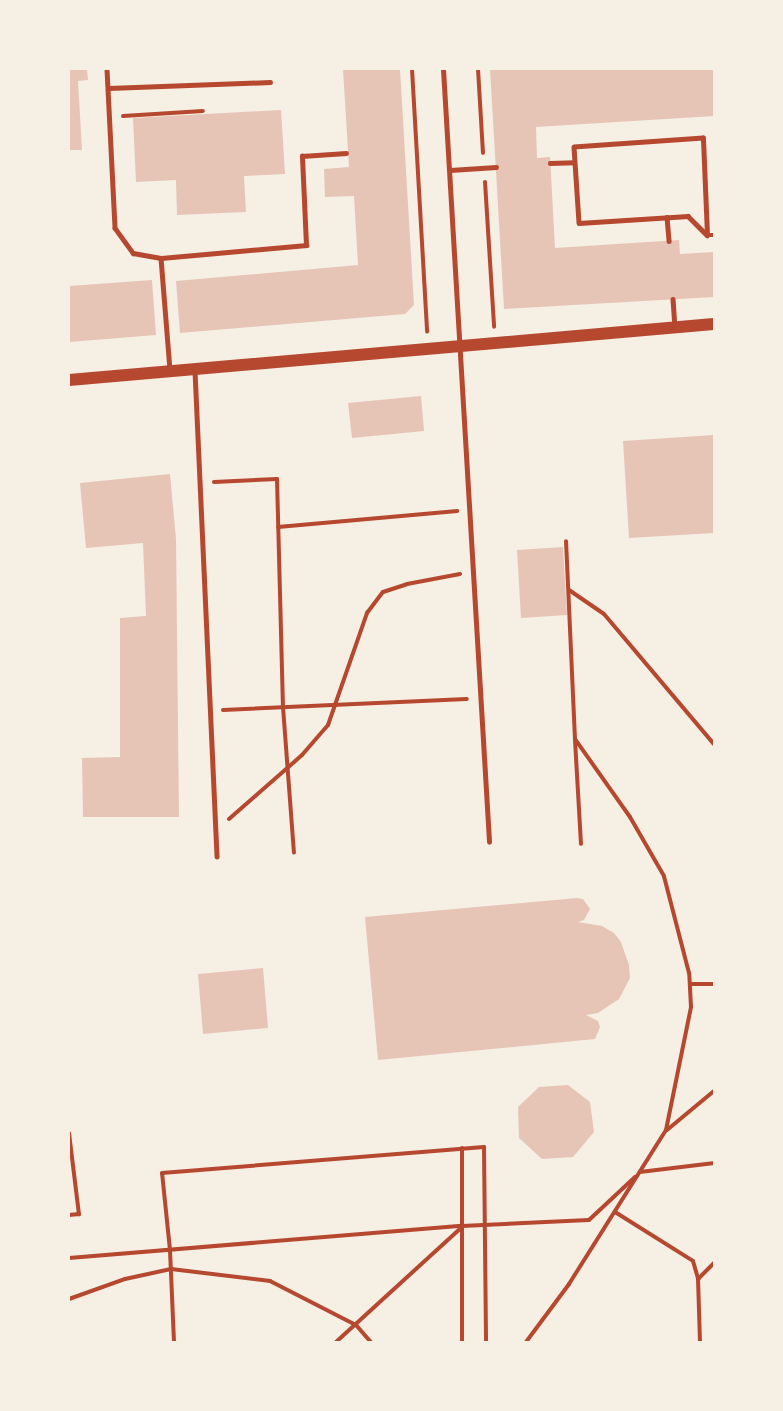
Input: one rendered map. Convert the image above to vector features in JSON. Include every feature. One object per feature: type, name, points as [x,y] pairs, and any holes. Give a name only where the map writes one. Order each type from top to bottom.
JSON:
[{"type":"main road","points":[[69,380],[714,324]]},
{"type":"street","points":[[443,69],[462,346],[489,842]]},
{"type":"lane","points":[[107,69],[115,228],[133,253],[161,258],[306,245],[302,156],[346,153]]},
{"type":"lane","points":[[109,88],[270,82]]},
{"type":"lane","points":[[707,235],[703,138],[573,147],[579,223],[688,216],[707,235],[714,235]]},
{"type":"lane","points":[[550,164],[574,162]]},
{"type":"lane","points":[[450,170],[496,167]]},
{"type":"lane","points":[[667,217],[669,241]]},
{"type":"lane","points":[[161,258],[170,371]]},
{"type":"lane","points":[[673,299],[675,328]]},
{"type":"lane","points":[[195,368],[216,857]]},
{"type":"path","points":[[412,69],[428,348]]},
{"type":"path","points":[[478,69],[484,163]]},
{"type":"path","points":[[110,116],[203,111]]},
{"type":"path","points":[[485,175],[495,343]]},
{"type":"path","points":[[200,482],[277,479],[283,707],[294,853]]},
{"type":"path","points":[[278,527],[471,510]]},
{"type":"path","points":[[566,541],[581,844]]},
{"type":"path","points":[[215,832],[302,755],[328,725],[367,613],[383,592],[446,575],[474,573]]},
{"type":"path","points":[[568,589],[604,614],[714,744]]},
{"type":"path","points":[[210,710],[481,699]]},
{"type":"path","points":[[526,1342],[569,1284],[666,1130],[691,1007],[690,984],[664,876],[630,818],[575,739]]},
{"type":"path","points":[[690,984],[714,984]]},
{"type":"path","points":[[666,1130],[714,1091]]},
{"type":"path","points":[[69,1132],[78,1214],[69,1215]]},
{"type":"path","points":[[174,1342],[170,1250],[162,1173],[484,1147],[486,1342]]},
{"type":"path","points":[[462,1148],[462,1342]]},
{"type":"path","points":[[69,1258],[462,1226],[589,1220],[641,1172],[714,1163]]},
{"type":"path","points":[[615,1212],[693,1262],[698,1279],[700,1342]]},
{"type":"path","points":[[336,1342],[462,1226]]},
{"type":"path","points":[[698,1279],[714,1263]]},
{"type":"path","points":[[69,1299],[79,1293],[125,1279],[171,1269],[270,1281],[356,1325],[371,1342]]},
{"type":"building","points":[[69,69],[87,69],[88,80],[78,81],[82,150],[69,150]]},
{"type":"building","points":[[343,69],[400,69],[414,305],[405,314],[180,333],[176,281],[358,265],[354,196],[325,197],[324,169],[349,167]]},
{"type":"building","points":[[490,69],[714,69],[714,116],[536,127],[537,158],[550,157],[555,248],[679,240],[680,254],[714,252],[714,297],[504,309]]},
{"type":"building","points":[[281,110],[285,174],[244,176],[246,212],[177,215],[176,180],[136,182],[133,118]]},
{"type":"building","points":[[152,280],[156,335],[69,342],[69,286]]},
{"type":"building","points":[[421,396],[424,431],[352,438],[348,403]]},
{"type":"building","points":[[714,435],[714,533],[629,538],[623,441]]},
{"type":"building","points":[[170,474],[176,539],[179,817],[83,817],[82,758],[120,757],[120,618],[146,616],[143,543],[86,548],[80,483]]},
{"type":"building","points":[[563,547],[567,615],[521,618],[517,550]]},
{"type":"building","points":[[583,899],[590,909],[584,920],[578,922],[602,926],[614,933],[621,942],[629,965],[630,978],[619,999],[598,1013],[586,1015],[598,1021],[600,1027],[595,1039],[378,1060],[365,917]]},
{"type":"building","points":[[263,968],[268,1028],[203,1034],[198,974]]},
{"type":"building","points":[[568,1085],[590,1102],[594,1132],[573,1157],[542,1159],[519,1138],[518,1107],[539,1087]]}]
